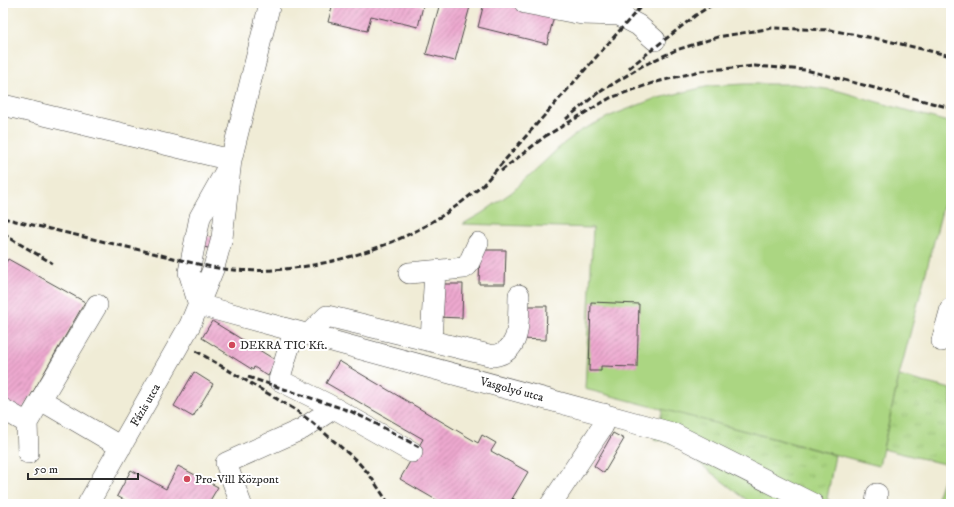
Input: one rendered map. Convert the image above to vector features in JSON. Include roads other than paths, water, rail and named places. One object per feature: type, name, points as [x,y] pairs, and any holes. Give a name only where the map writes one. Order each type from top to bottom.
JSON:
[{"type":"street","name":"Fázis utca","points":[[88,504],[190,325],[214,267],[222,238],[231,160],[270,3]]},
{"type":"street","points":[[525,3],[582,14],[619,15],[638,25],[655,40]]},
{"type":"street","points":[[3,105],[231,160]]},
{"type":"street","points":[[409,273],[464,268],[468,265],[478,242]]},
{"type":"street","points":[[430,340],[435,271]]},
{"type":"street","points":[[412,452],[334,408],[279,380],[301,333],[327,316],[493,356],[503,354],[511,348],[516,337],[519,295]]},
{"type":"street","name":"Vasgolyó utca","points":[[199,304],[672,433],[813,504]]},
{"type":"street","points":[[28,453],[27,423],[97,305]]},
{"type":"street","points":[[942,341],[951,308]]},
{"type":"street","points":[[41,400],[121,446]]},
{"type":"street","points":[[241,504],[226,463],[302,429],[334,408]]},
{"type":"street","points":[[3,409],[27,423]]},
{"type":"street","points":[[551,504],[595,449],[604,414]]},
{"type":"railway","points":[[3,218],[224,269],[250,271],[278,270],[307,266],[363,253],[390,243],[415,231],[450,211],[482,186],[644,3]]},
{"type":"railway","points":[[629,68],[696,15],[715,3]]},
{"type":"railway","points":[[600,92],[642,66],[676,50],[718,37],[772,28],[830,30],[884,40],[951,56]]},
{"type":"railway","points":[[544,137],[610,98],[653,83],[700,71],[755,66],[806,70],[951,108]]},
{"type":"railway","points":[[566,119],[604,88]]},
{"type":"railway","points":[[501,171],[548,134]]},
{"type":"railway","points":[[3,234],[52,263]]},
{"type":"railway","points":[[196,351],[294,409],[313,423],[357,461],[369,474],[389,504]]},
{"type":"railway","points":[[248,377],[350,411],[419,447]]},
{"type":"railway","points":[[512,499],[520,504]]},
{"type":"place","name":"DEKRA TIC Kft.","points":[[232,345]]},
{"type":"place","name":"Pro-Vill Központ","points":[[187,479]]}]
